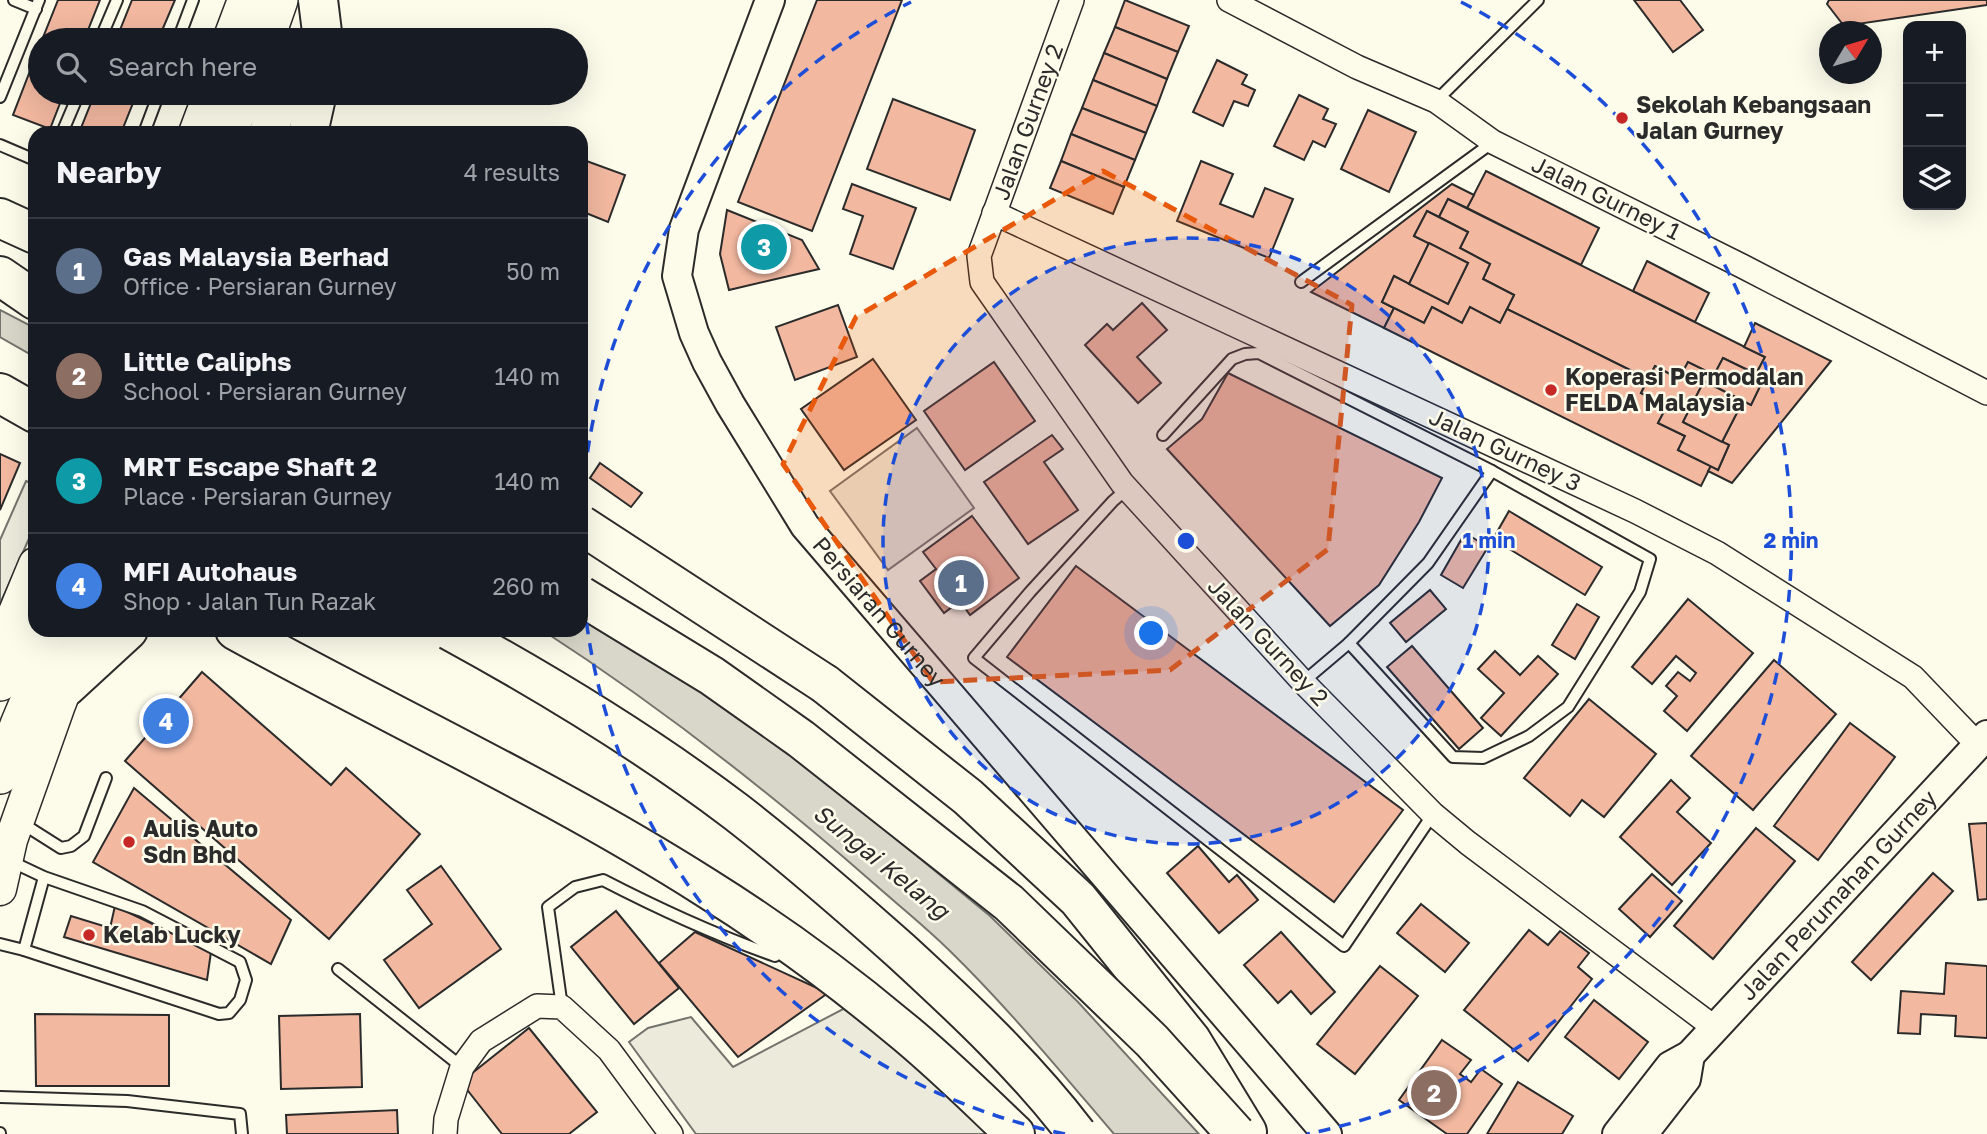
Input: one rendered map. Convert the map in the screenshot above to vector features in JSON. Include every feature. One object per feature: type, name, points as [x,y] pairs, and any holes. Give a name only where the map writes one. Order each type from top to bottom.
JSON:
[{"type":"highway","points":[[317,0],[321,28]]},
{"type":"highway","points":[[310,126],[314,105]]},
{"type":"highway","points":[[0,218],[28,231]]},
{"type":"highway","points":[[0,276],[28,295]]},
{"type":"highway","points":[[0,298],[28,310]]},
{"type":"highway","points":[[0,393],[28,409]]},
{"type":"highway","points":[[0,418],[28,431]]},
{"type":"highway","points":[[588,530],[825,684],[968,797],[1078,900],[1191,1040],[1249,1134]]},
{"type":"highway","points":[[588,600],[712,676],[790,731],[1009,903],[1152,1041],[1236,1134]]},
{"type":"highway","points":[[66,687],[120,637]]},
{"type":"highway","points":[[248,637],[567,805],[705,887],[824,968],[899,1027],[1015,1134]]},
{"type":"highway","points":[[462,637],[528,673],[633,739],[734,811],[833,890],[970,1014],[1054,1104],[1077,1134]]},
{"type":"main road","points":[[233,28],[243,0]]},
{"type":"main road","points":[[269,28],[279,0]]},
{"type":"main road","points":[[306,28],[317,0]]},
{"type":"main road","points":[[320,28],[331,0]]},
{"type":"main road","points":[[198,126],[206,105]]},
{"type":"main road","points":[[231,126],[241,105]]},
{"type":"main road","points":[[270,126],[278,105]]},
{"type":"main road","points":[[283,126],[290,105]]},
{"type":"main road","points":[[0,648],[28,581]]},
{"type":"main road","points":[[0,682],[28,616]]},
{"type":"main road","points":[[0,775],[57,637]]},
{"type":"main road","points":[[0,889],[18,820],[85,637]]},
{"type":"street","name":"Persiaran Gurney","points":[[770,0],[684,229],[677,276],[694,333],[707,362],[806,526],[1326,1134]]},
{"type":"street","name":"Jalan Gurney 2","points":[[1072,0],[979,256],[982,282],[1127,489],[1303,682],[1433,814],[1714,1028]]},
{"type":"street","name":"Jalan Gurney 1","points":[[1229,0],[1357,67],[1436,101],[1493,142],[1987,393]]},
{"type":"street","name":"Jalan Gurney 3","points":[[994,213],[1635,510],[1717,553],[1913,677],[1983,740]]},
{"type":"street","name":"Jalan Perumahan Gurney","points":[[1617,1134],[1670,1066],[1690,1055],[1983,740]]},
{"type":"street","points":[[445,1134],[446,1119],[462,1067],[481,1041],[537,1006],[562,1007],[609,1050],[671,1134]]},
{"type":"street","name":"Jalan Perumahan Gurney","points":[[1643,1134],[1686,1079],[1690,1055]]},
{"type":"lane","points":[[0,97],[37,4],[14,0]]},
{"type":"lane","points":[[105,28],[117,0]]},
{"type":"lane","points":[[182,28],[193,0]]},
{"type":"lane","points":[[1436,101],[1538,0]]},
{"type":"lane","points":[[0,64],[12,69]]},
{"type":"lane","points":[[65,126],[74,105]]},
{"type":"lane","points":[[147,126],[154,105]]},
{"type":"lane","points":[[1301,282],[1493,142]]},
{"type":"lane","points":[[0,145],[28,157]]},
{"type":"lane","points":[[1163,435],[1232,359],[1259,353],[1492,471],[1650,559],[1640,592],[1568,707],[1529,736],[1483,758],[1453,757],[1349,643]]},
{"type":"lane","points":[[1303,682],[1349,643],[1428,563],[1492,471]]},
{"type":"lane","points":[[1127,489],[1030,592],[974,658],[1344,946],[1433,814]]},
{"type":"lane","points":[[18,820],[61,848],[71,846],[84,836],[106,778]]},
{"type":"lane","points":[[0,944],[219,1014],[229,1013],[240,1000],[246,980],[240,962],[142,911],[44,877],[6,858]]},
{"type":"lane","points":[[24,950],[44,877]]},
{"type":"lane","points":[[562,1007],[548,907],[575,887],[584,884],[603,880],[728,940],[775,956]]},
{"type":"lane","points":[[338,969],[462,1067]]},
{"type":"lane","points":[[0,1097],[127,1101],[240,1114],[242,1134]]},
{"type":"highlighted area","points":[[1103,171],[1352,305],[1328,549],[1170,670],[933,682],[783,464],[856,317]]},
{"type":"shaded area","points":[[917,428],[974,508],[888,570],[830,491]]},
{"type":"shaded area","points":[[26,481],[28,482],[28,541],[0,604],[0,540]]},
{"type":"shaded area","points":[[847,1007],[993,1134],[696,1134],[629,1042],[648,1028],[691,1017],[733,1067]]},
{"type":"water","points":[[0,310],[28,324],[28,353],[0,337]]},
{"type":"water","name":"Sungai Kelang","points":[[588,619],[772,737],[990,916],[1078,1002],[1199,1134],[1114,1134],[993,996],[922,925],[832,847],[711,750],[552,637],[588,637]]},
{"type":"building","points":[[58,0],[100,0],[89,28],[47,28]]},
{"type":"building","points":[[132,0],[175,0],[163,28],[121,28]]},
{"type":"building","points":[[817,0],[902,0],[812,231],[738,202]]},
{"type":"building","points":[[1125,0],[1189,26],[1178,52],[1115,27]]},
{"type":"building","points":[[1634,0],[1680,0],[1703,30],[1673,52]]},
{"type":"building","points":[[1829,0],[1987,0],[1987,5],[1878,21],[1840,21],[1827,4]]},
{"type":"building","points":[[1115,27],[1178,52],[1167,79],[1104,53]]},
{"type":"building","points":[[1104,53],[1167,79],[1157,106],[1093,80]]},
{"type":"building","points":[[1217,60],[1247,75],[1242,84],[1255,90],[1248,106],[1234,101],[1223,126],[1193,112]]},
{"type":"building","points":[[28,76],[28,105],[59,105],[51,126],[42,126],[13,115]]},
{"type":"building","points":[[1093,80],[1157,106],[1146,133],[1082,108]]},
{"type":"building","points":[[1299,95],[1328,109],[1323,119],[1336,124],[1325,147],[1313,141],[1304,160],[1274,146]]},
{"type":"building","points":[[893,99],[975,130],[950,200],[867,169]]},
{"type":"building","points":[[90,105],[132,105],[124,126],[82,126]]},
{"type":"building","points":[[1082,108],[1146,133],[1135,160],[1071,134]]},
{"type":"building","points":[[1368,110],[1416,132],[1389,192],[1341,169]]},
{"type":"building","points":[[1071,134],[1135,160],[1124,187],[1061,161]]},
{"type":"building","points":[[1061,161],[1124,187],[1113,214],[1050,188]]},
{"type":"building","points":[[1201,161],[1233,174],[1220,204],[1253,217],[1265,188],[1293,199],[1269,258],[1177,221]]},
{"type":"building","points":[[588,162],[625,175],[608,222],[588,214]]},
{"type":"building","points":[[1486,171],[1599,228],[1581,265],[1467,208]]},
{"type":"building","points":[[852,184],[916,208],[893,269],[850,254],[863,216],[843,209]]},
{"type":"building","points":[[1452,184],[1474,195],[1467,208],[1448,199],[1439,217],[1427,211],[1414,236],[1429,243],[1409,284],[1394,276],[1382,302],[1394,308],[1384,328],[1311,292]]},
{"type":"building","points":[[1448,199],[1765,357],[1756,374],[1723,358],[1714,375],[1688,362],[1679,379],[1655,366],[1648,379],[1507,309],[1514,295],[1483,279],[1490,264],[1460,248],[1468,232],[1439,217]]},
{"type":"building","points":[[727,210],[802,240],[819,269],[729,290],[720,254]]},
{"type":"building","points":[[1427,211],[1468,232],[1460,248],[1490,264],[1483,279],[1514,295],[1500,323],[1470,307],[1462,323],[1432,307],[1424,323],[1382,302],[1394,276],[1448,304],[1468,263],[1414,236]]},
{"type":"building","points":[[1429,243],[1468,263],[1448,304],[1409,284]]},
{"type":"building","points":[[1647,261],[1709,293],[1695,322],[1633,291]]},
{"type":"building","points":[[1142,303],[1167,330],[1137,357],[1161,383],[1138,403],[1085,345],[1107,324],[1113,330]]},
{"type":"building","points":[[838,305],[857,357],[795,380],[776,327]]},
{"type":"building","points":[[1432,307],[1462,323],[1470,307],[1500,323],[1507,309],[1648,379],[1641,393],[1667,406],[1658,423],[1685,436],[1678,450],[1711,466],[1701,486],[1384,328],[1394,308],[1424,323]]},
{"type":"building","points":[[1755,323],[1831,361],[1732,483],[1708,471],[1711,466],[1718,470],[1729,445],[1722,442],[1743,401],[1751,405],[1764,378],[1756,374],[1765,357],[1744,347]]},
{"type":"building","points":[[1723,358],[1764,378],[1751,405],[1704,381],[1683,422],[1729,445],[1718,470],[1678,450],[1685,436],[1658,423],[1667,406],[1641,393],[1655,366],[1679,379],[1688,362],[1714,375]]},
{"type":"building","points":[[873,359],[916,420],[844,470],[801,409]]},
{"type":"building","points":[[994,362],[1035,421],[965,470],[924,411]]},
{"type":"building","points":[[1228,373],[1442,478],[1419,522],[1379,585],[1330,626],[1167,449],[1202,419]]},
{"type":"building","points":[[1704,381],[1743,401],[1722,442],[1683,422]]},
{"type":"building","points":[[1052,435],[1063,449],[1044,462],[1078,510],[1028,544],[984,482]]},
{"type":"building","points":[[0,454],[20,463],[0,510]]},
{"type":"building","points":[[600,463],[642,493],[631,507],[590,478]]},
{"type":"building","points":[[1509,511],[1602,567],[1585,595],[1493,539]]},
{"type":"building","points":[[972,516],[1019,578],[970,615],[960,601],[944,613],[920,581],[936,569],[923,552]]},
{"type":"building","points":[[1465,533],[1488,547],[1463,588],[1441,575]]},
{"type":"building","points":[[1076,566],[1403,810],[1334,902],[1007,657]]},
{"type":"building","points":[[1430,590],[1446,609],[1406,642],[1390,623]]},
{"type":"building","points":[[1688,599],[1753,653],[1687,731],[1664,711],[1677,696],[1666,686],[1678,672],[1690,681],[1696,673],[1676,656],[1652,684],[1632,667]]},
{"type":"building","points":[[1577,604],[1599,617],[1575,659],[1552,645]]},
{"type":"building","points":[[1412,646],[1483,728],[1459,749],[1387,667]]},
{"type":"building","points":[[1495,651],[1520,675],[1538,656],[1558,674],[1501,736],[1481,718],[1504,693],[1478,669]]},
{"type":"building","points":[[1774,660],[1836,714],[1753,810],[1691,756]]},
{"type":"building","points":[[202,672],[331,785],[346,768],[420,834],[329,939],[125,761]]},
{"type":"building","points":[[1589,699],[1656,754],[1604,817],[1582,800],[1570,816],[1524,778]]},
{"type":"building","points":[[1850,723],[1895,757],[1818,860],[1774,826]]},
{"type":"building","points":[[1671,780],[1690,798],[1677,812],[1711,843],[1672,885],[1620,837]]},
{"type":"building","points":[[134,788],[291,920],[271,964],[93,862]]},
{"type":"building","points":[[1987,823],[1987,899],[1978,900],[1969,824]]},
{"type":"building","points":[[1756,828],[1795,861],[1713,959],[1674,926]]},
{"type":"building","points":[[1198,846],[1229,882],[1237,875],[1258,900],[1219,933],[1167,873]]},
{"type":"building","points":[[441,866],[501,949],[419,1008],[384,960],[432,924],[407,890]]},
{"type":"building","points":[[1933,873],[1953,891],[1871,980],[1852,962]]},
{"type":"building","points":[[1652,874],[1682,901],[1650,937],[1619,909]]},
{"type":"building","points":[[1421,904],[1469,943],[1445,972],[1397,933]]},
{"type":"building","points":[[115,906],[211,952],[207,980],[64,937],[71,916],[110,928]]},
{"type":"building","points":[[616,911],[679,988],[634,1024],[571,947]]},
{"type":"building","points":[[1529,930],[1548,945],[1560,931],[1589,953],[1578,967],[1592,979],[1528,1061],[1464,1010]]},
{"type":"building","points":[[695,932],[828,993],[738,1057],[659,963]]},
{"type":"building","points":[[1281,932],[1335,992],[1311,1014],[1291,991],[1278,1003],[1244,965]]},
{"type":"building","points":[[1946,963],[1987,966],[1987,1038],[1955,1036],[1956,1016],[1921,1014],[1920,1034],[1898,1033],[1901,991],[1944,994]]},
{"type":"building","points":[[1380,966],[1418,996],[1355,1074],[1317,1044]]},
{"type":"building","points":[[1594,1000],[1648,1042],[1619,1079],[1565,1037]]},
{"type":"building","points":[[35,1014],[169,1015],[169,1086],[36,1086]]},
{"type":"building","points":[[360,1014],[362,1087],[281,1089],[279,1016]]},
{"type":"building","points":[[529,1028],[597,1112],[569,1134],[502,1134],[461,1082]]},
{"type":"building","points":[[1442,1040],[1471,1060],[1460,1074],[1471,1082],[1481,1069],[1502,1084],[1467,1134],[1447,1134],[1399,1100]]},
{"type":"building","points":[[1518,1082],[1573,1116],[1562,1134],[1487,1134]]},
{"type":"building","points":[[397,1110],[398,1134],[287,1134],[286,1115]]},
{"type":"place","name":"Sekolah Kebangsaan Jalan Gurney","points":[[1622,118]]},
{"type":"place","name":"MRT Escape Shaft 2","points":[[764,247]]},
{"type":"place","name":"Koperasi Permodalan FELDA Malaysia","points":[[1551,390]]},
{"type":"place","name":"Gas Malaysia Berhad","points":[[961,583]]},
{"type":"place","name":"MFI Autohaus","points":[[166,721]]},
{"type":"place","name":"Aulis Auto Sdn Bhd","points":[[129,842]]},
{"type":"place","name":"Kelab Lucky","points":[[89,935]]},
{"type":"place","name":"Little Caliphs","points":[[1434,1093]]}]
